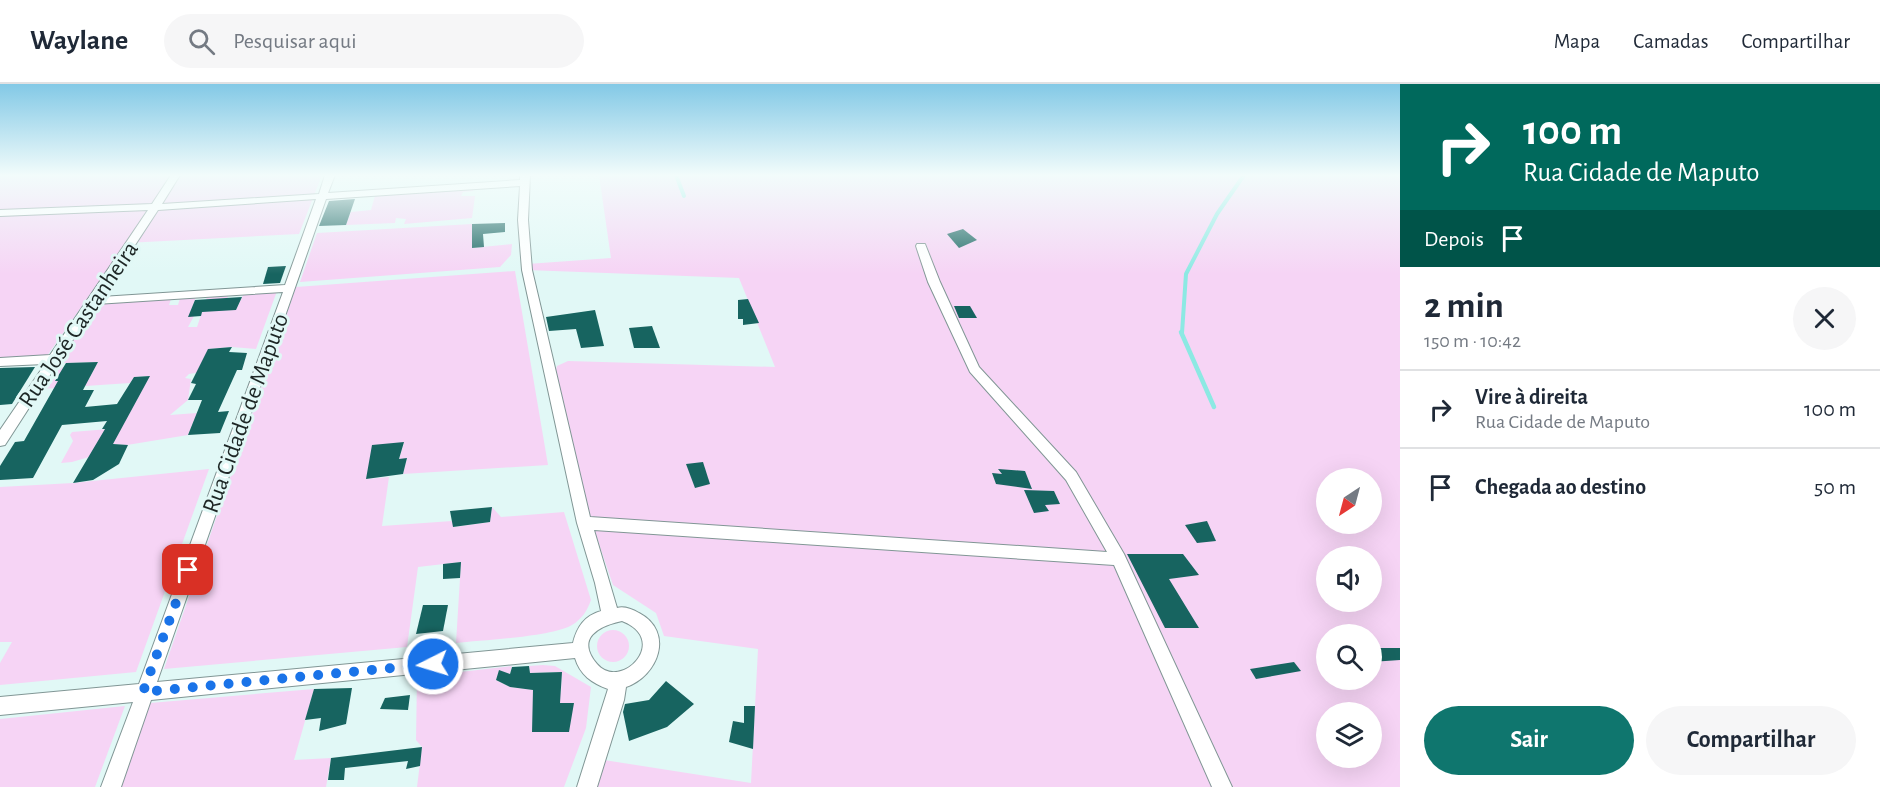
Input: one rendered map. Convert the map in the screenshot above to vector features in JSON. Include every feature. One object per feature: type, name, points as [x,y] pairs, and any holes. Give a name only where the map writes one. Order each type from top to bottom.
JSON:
[{"type":"street","points":[[0,213],[135,208]]},
{"type":"street","name":"Rua José Castanheira","points":[[0,441],[155,208]]},
{"type":"street","name":"Rua Cidade de Maputo","points":[[111,787],[143,692],[318,208]]},
{"type":"street","points":[[524,208],[527,270],[584,523],[603,583],[610,615]]},
{"type":"street","points":[[921,246],[934,282],[974,369],[1071,476],[1119,560],[1222,787]]},
{"type":"street","points":[[93,301],[290,288]]},
{"type":"street","points":[[0,362],[55,359]]},
{"type":"street","points":[[584,523],[1119,560]]},
{"type":"street","points":[[610,615],[633,617],[642,622],[652,640],[651,651],[640,670],[618,680],[596,676],[587,669],[580,650],[585,631],[592,624],[610,615]]},
{"type":"street","points":[[0,706],[580,650]]},
{"type":"street","points":[[587,787],[615,700],[618,680]]},
{"type":"shaded area","points":[[0,208],[309,208],[299,234],[126,243],[47,356],[0,360]]},
{"type":"shaded area","points":[[372,208],[473,208],[472,218],[404,224],[406,219],[396,218],[395,223],[346,225],[351,212],[371,210]]},
{"type":"shaded area","points":[[604,208],[1400,208],[1400,787],[594,787],[604,760],[751,783],[758,649],[664,636],[656,613],[613,585],[584,500],[554,376],[557,366],[568,361],[775,367],[739,278],[527,270],[527,264],[611,258]]},
{"type":"shaded area","points":[[472,224],[472,248],[512,244],[511,255],[500,267],[300,282],[317,233]]},
{"type":"shaded area","points":[[515,271],[548,465],[403,474],[407,459],[399,459],[404,443],[367,479],[389,477],[382,526],[452,521],[454,527],[490,522],[492,507],[501,517],[564,512],[591,600],[581,617],[572,625],[549,632],[456,643],[461,562],[418,567],[407,647],[164,669],[296,287]]},
{"type":"shaded area","points":[[245,291],[277,291],[256,349],[232,347],[208,349],[208,371],[189,374],[185,378],[191,379],[188,400],[170,415],[197,413],[188,435],[127,445],[97,443],[89,457],[61,463],[73,441],[70,435],[72,432],[121,428],[149,376],[134,377],[130,383],[41,389],[50,367],[64,367],[55,381],[89,379],[98,362],[54,361],[93,301],[172,296],[169,305],[178,305],[181,295],[197,294],[189,316],[194,316],[188,327],[197,327],[208,294],[228,296],[223,310],[236,310]]},
{"type":"shaded area","points":[[209,469],[136,672],[0,685],[0,663],[12,642],[0,642],[0,487],[73,483]]},
{"type":"shaded area","points":[[613,630],[624,635],[629,646],[624,657],[613,662],[602,657],[597,646],[602,635]]},
{"type":"shaded area","points":[[512,666],[510,674],[499,671],[496,680],[510,687],[561,693],[562,672],[530,673],[529,666],[555,666],[591,687],[586,728],[564,787],[417,787],[422,747],[416,740],[417,677]]},
{"type":"shaded area","points":[[314,689],[294,760],[331,758],[326,787],[120,787],[150,703]]},
{"type":"shaded area","points":[[125,706],[95,787],[0,787],[0,719]]},
{"type":"building","points":[[326,208],[352,208],[346,225],[319,226]]},
{"type":"building","points":[[505,223],[505,232],[483,234],[484,247],[472,248],[472,224]]},
{"type":"building","points":[[963,229],[977,240],[959,248],[947,234]]},
{"type":"building","points":[[286,266],[280,283],[263,284],[268,267]]},
{"type":"building","points":[[242,297],[236,310],[202,312],[201,316],[188,317],[195,300]]},
{"type":"building","points":[[748,299],[759,323],[743,325],[743,319],[738,319],[738,300]]},
{"type":"building","points":[[954,306],[970,306],[977,318],[959,318]]},
{"type":"building","points":[[595,310],[604,346],[581,348],[576,329],[549,331],[546,317]]},
{"type":"building","points":[[652,326],[660,348],[634,348],[629,328]]},
{"type":"building","points":[[232,347],[229,352],[247,353],[242,370],[237,370],[218,412],[229,411],[220,433],[188,435],[202,400],[188,400],[196,384],[191,383],[208,349]]},
{"type":"building","points":[[98,362],[83,390],[94,390],[85,407],[117,404],[134,377],[150,376],[113,444],[128,445],[119,464],[93,480],[73,483],[105,429],[102,429],[107,421],[62,425],[33,478],[0,480],[0,466],[15,442],[24,441],[66,363]]},
{"type":"building","points":[[35,367],[12,404],[0,405],[0,368]]},
{"type":"building","points":[[404,442],[399,459],[407,458],[403,474],[366,479],[372,445]]},
{"type":"building","points":[[703,462],[710,484],[695,488],[686,464]]},
{"type":"building","points":[[998,469],[1025,471],[1032,489],[996,484],[992,473],[1002,474]]},
{"type":"building","points":[[1024,490],[1054,491],[1060,504],[1045,505],[1049,511],[1034,513]]},
{"type":"building","points":[[492,507],[490,522],[453,527],[450,511]]},
{"type":"building","points":[[1207,521],[1216,541],[1197,543],[1185,525]]},
{"type":"building","points":[[1127,554],[1183,554],[1199,575],[1169,579],[1199,628],[1165,628]]},
{"type":"building","points":[[461,562],[460,578],[443,579],[443,564]]},
{"type":"building","points":[[423,605],[448,605],[443,631],[416,634]]},
{"type":"building","points":[[1382,648],[1400,648],[1400,660],[1382,661]]},
{"type":"building","points":[[1294,662],[1301,671],[1256,679],[1250,669]]},
{"type":"building","points":[[529,666],[530,673],[562,672],[560,703],[574,703],[569,732],[532,732],[533,690],[510,687],[496,680],[499,670],[510,674],[512,667]]},
{"type":"building","points":[[666,681],[694,704],[667,727],[629,741],[623,712],[625,704],[649,700]]},
{"type":"building","points":[[352,688],[346,724],[319,731],[321,718],[305,720],[314,689]]},
{"type":"building","points":[[410,695],[408,710],[380,709],[385,698]]},
{"type":"building","points":[[744,706],[755,706],[753,749],[729,742],[733,721],[744,723]]},
{"type":"building","points":[[422,747],[420,766],[406,769],[408,761],[345,768],[344,780],[328,780],[331,758]]},
{"type":"waterway","points":[[1182,333],[1186,274],[1221,208]]},
{"type":"waterway","points":[[1181,332],[1214,407]]},
{"type":"route","points":[[188,570],[143,692],[433,664]]}]
